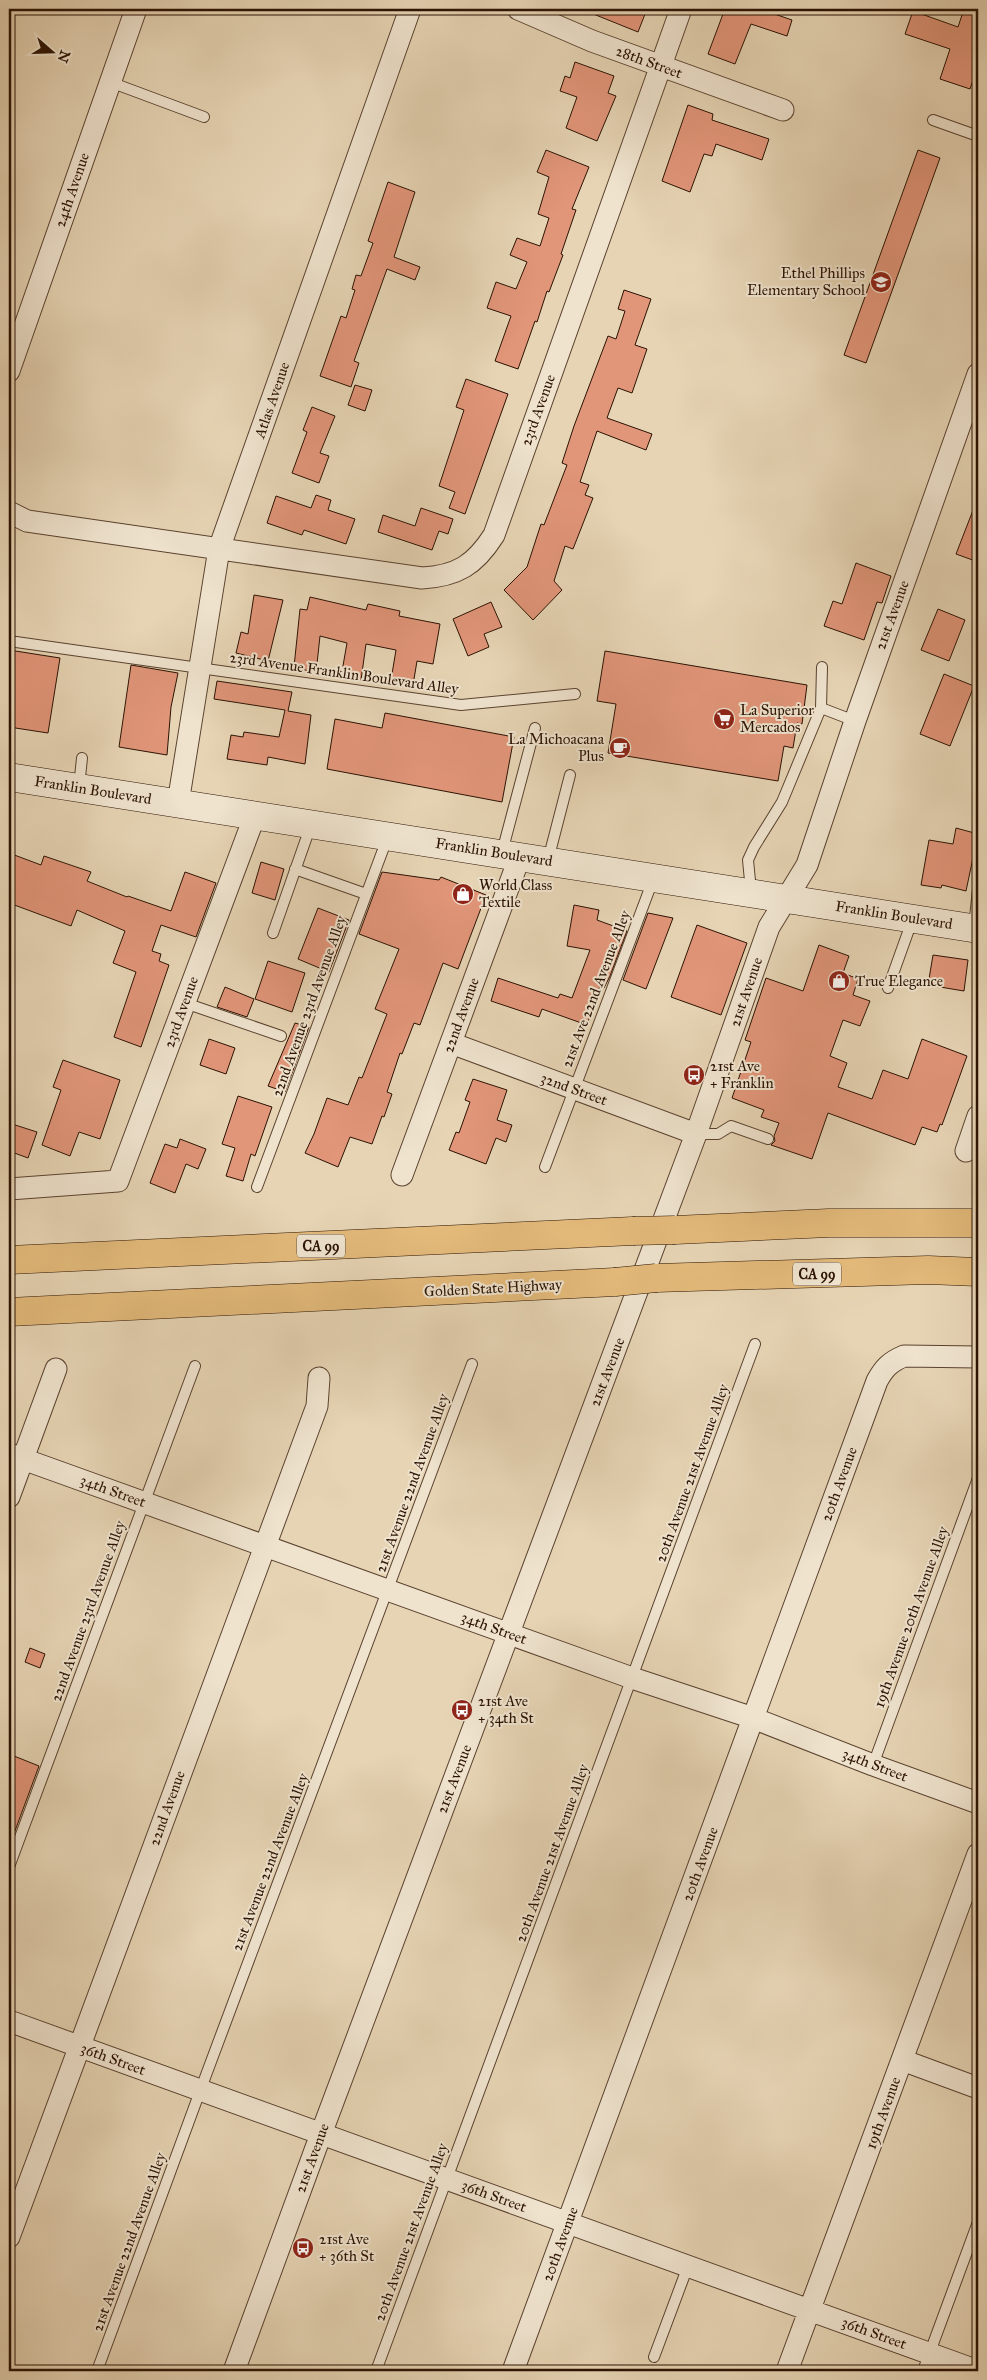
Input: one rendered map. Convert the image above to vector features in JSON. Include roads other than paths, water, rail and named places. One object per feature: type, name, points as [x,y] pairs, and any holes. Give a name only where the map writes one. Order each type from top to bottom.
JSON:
[{"type":"highway","name":"CA 99","points":[[9,1260],[830,1223],[978,1223]]},
{"type":"highway","name":"Golden State Highway","points":[[9,1312],[615,1282],[656,1278],[928,1270],[978,1272]]},
{"type":"main road","name":"Franklin Boulevard","points":[[9,777],[789,897],[976,928]]},
{"type":"street","name":"24th Avenue","points":[[9,371],[136,9]]},
{"type":"street","name":"Atlas Avenue","points":[[178,803],[219,549],[410,9]]},
{"type":"street","name":"28th Street","points":[[518,9],[592,41],[660,67],[783,110]]},
{"type":"street","name":"23rd Avenue","points":[[219,549],[422,578],[442,577],[460,570],[475,560],[494,535],[681,9]]},
{"type":"street","name":"21st Avenue","points":[[234,2371],[696,1134],[769,927],[807,865],[855,722],[978,374]]},
{"type":"street","points":[[9,512],[27,521],[219,549]]},
{"type":"street","name":"23rd Avenue","points":[[9,1189],[118,1181],[255,815]]},
{"type":"street","name":"22nd Avenue","points":[[402,1175],[451,1043],[511,854]]},
{"type":"street","name":"32nd Street","points":[[451,1043],[696,1134]]},
{"type":"street","points":[[966,1151],[978,1116]]},
{"type":"street","name":"20th Avenue","points":[[513,2371],[877,1381],[884,1369],[893,1361],[904,1356],[978,1357]]},
{"type":"street","points":[[9,1497],[16,1457],[56,1369]]},
{"type":"street","name":"22nd Avenue","points":[[9,2238],[317,1406],[319,1378]]},
{"type":"street","name":"34th Street","points":[[16,1457],[632,1678],[753,1718],[873,1765],[978,1803]]},
{"type":"street","name":"19th Avenue","points":[[787,2371],[978,1854]]},
{"type":"street","name":"36th Street","points":[[9,2021],[810,2310],[926,2362],[978,2371]]},
{"type":"street","points":[[902,2060],[978,2088]]},
{"type":"lane","points":[[110,82],[204,117]]},
{"type":"lane","points":[[933,120],[978,136]]},
{"type":"lane","name":"23rd Avenue Franklin Boulevard Alley","points":[[9,641],[461,705],[575,694]]},
{"type":"lane","points":[[751,892],[748,860],[782,802],[822,708],[822,667]]},
{"type":"lane","points":[[822,708],[855,722]]},
{"type":"lane","points":[[511,854],[535,728]]},
{"type":"lane","points":[[79,788],[82,758]]},
{"type":"lane","points":[[548,860],[570,775]]},
{"type":"lane","points":[[273,933],[311,824]]},
{"type":"lane","name":"22nd Avenue 23rd Avenue Alley","points":[[257,1187],[388,835]]},
{"type":"lane","points":[[295,869],[366,894]]},
{"type":"lane","name":"21st Ave 22nd Avenue Alley","points":[[545,1167],[654,877]]},
{"type":"lane","points":[[976,928],[978,888]]},
{"type":"lane","points":[[888,988],[913,918]]},
{"type":"lane","points":[[185,1003],[281,1036]]},
{"type":"lane","points":[[696,1134],[718,1134],[731,1126],[768,1139]]},
{"type":"lane","name":"20th Avenue 21st Avenue Alley","points":[[376,2371],[756,1344]]},
{"type":"lane","name":"21st Avenue 22nd Avenue Alley","points":[[97,2371],[200,2090],[472,1364]]},
{"type":"lane","name":"22nd Avenue 23rd Avenue Alley","points":[[9,1867],[195,1366]]},
{"type":"lane","name":"19th Avenue 20th Avenue Alley","points":[[873,1765],[978,1478]]},
{"type":"lane","points":[[926,2362],[977,2227]]},
{"type":"lane","points":[[654,2357],[688,2266]]},
{"type":"place","name":"Ethel Phillips Elementary School","points":[[881,282]]},
{"type":"place","name":"La Superior Mercados","points":[[724,719]]},
{"type":"place","name":"La Michoacana Plus","points":[[620,748]]},
{"type":"place","name":"World Class Textile","points":[[463,894]]},
{"type":"place","name":"True Elegance","points":[[839,981]]},
{"type":"place","name":"21st Ave + Franklin","points":[[694,1075]]},
{"type":"place","name":"21st Ave + 34th St","points":[[462,1710]]},
{"type":"place","name":"21st Ave + 36th St","points":[[303,2248]]}]
